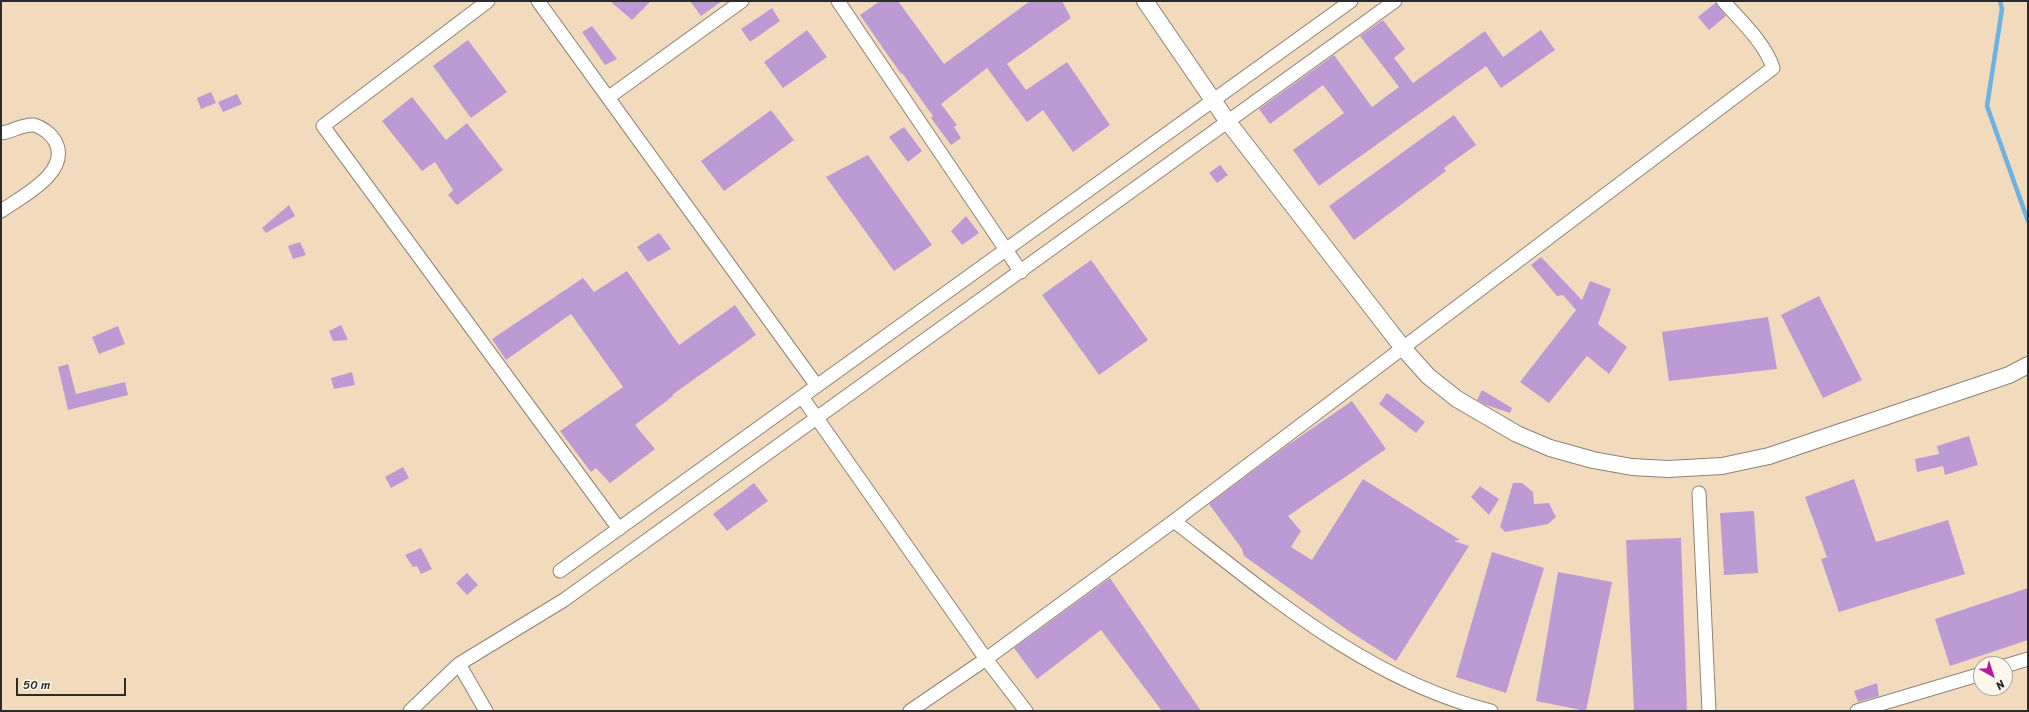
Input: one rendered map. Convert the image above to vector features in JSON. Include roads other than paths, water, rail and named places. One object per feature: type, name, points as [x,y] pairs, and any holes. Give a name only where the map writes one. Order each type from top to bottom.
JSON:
[{"type":"street","points":[[488,1],[322,126],[619,529]]},
{"type":"street","points":[[538,1],[817,386]]},
{"type":"street","points":[[609,98],[742,1]]},
{"type":"street","points":[[838,1],[1021,272]]},
{"type":"street","points":[[1145,1],[1228,122],[1403,348],[1428,376],[1457,399],[1517,434],[1550,448],[1593,460],[1632,467],[1668,469],[1722,466],[1769,456],[2009,375],[2028,364]]},
{"type":"street","points":[[560,571],[1351,1]]},
{"type":"street","points":[[410,711],[459,664],[564,600],[1395,1]]},
{"type":"street","points":[[910,711],[986,659],[1174,521],[1773,68],[1770,58],[1763,48],[1724,1]]},
{"type":"street","points":[[1,133],[24,126],[34,125],[51,134],[57,144],[57,162],[54,171],[44,181],[1,211]]},
{"type":"street","points":[[802,397],[986,659],[1026,711]]},
{"type":"street","points":[[1699,493],[1709,711]]},
{"type":"street","points":[[1174,521],[1300,618],[1389,673],[1470,706],[1489,711]]},
{"type":"street","points":[[2013,664],[2028,659]]},
{"type":"street","points":[[459,664],[486,711]]},
{"type":"street","points":[[1857,711],[1973,676]]},
{"type":"waterway","points":[[2000,1],[2002,9],[1987,106],[2028,221]]}]
